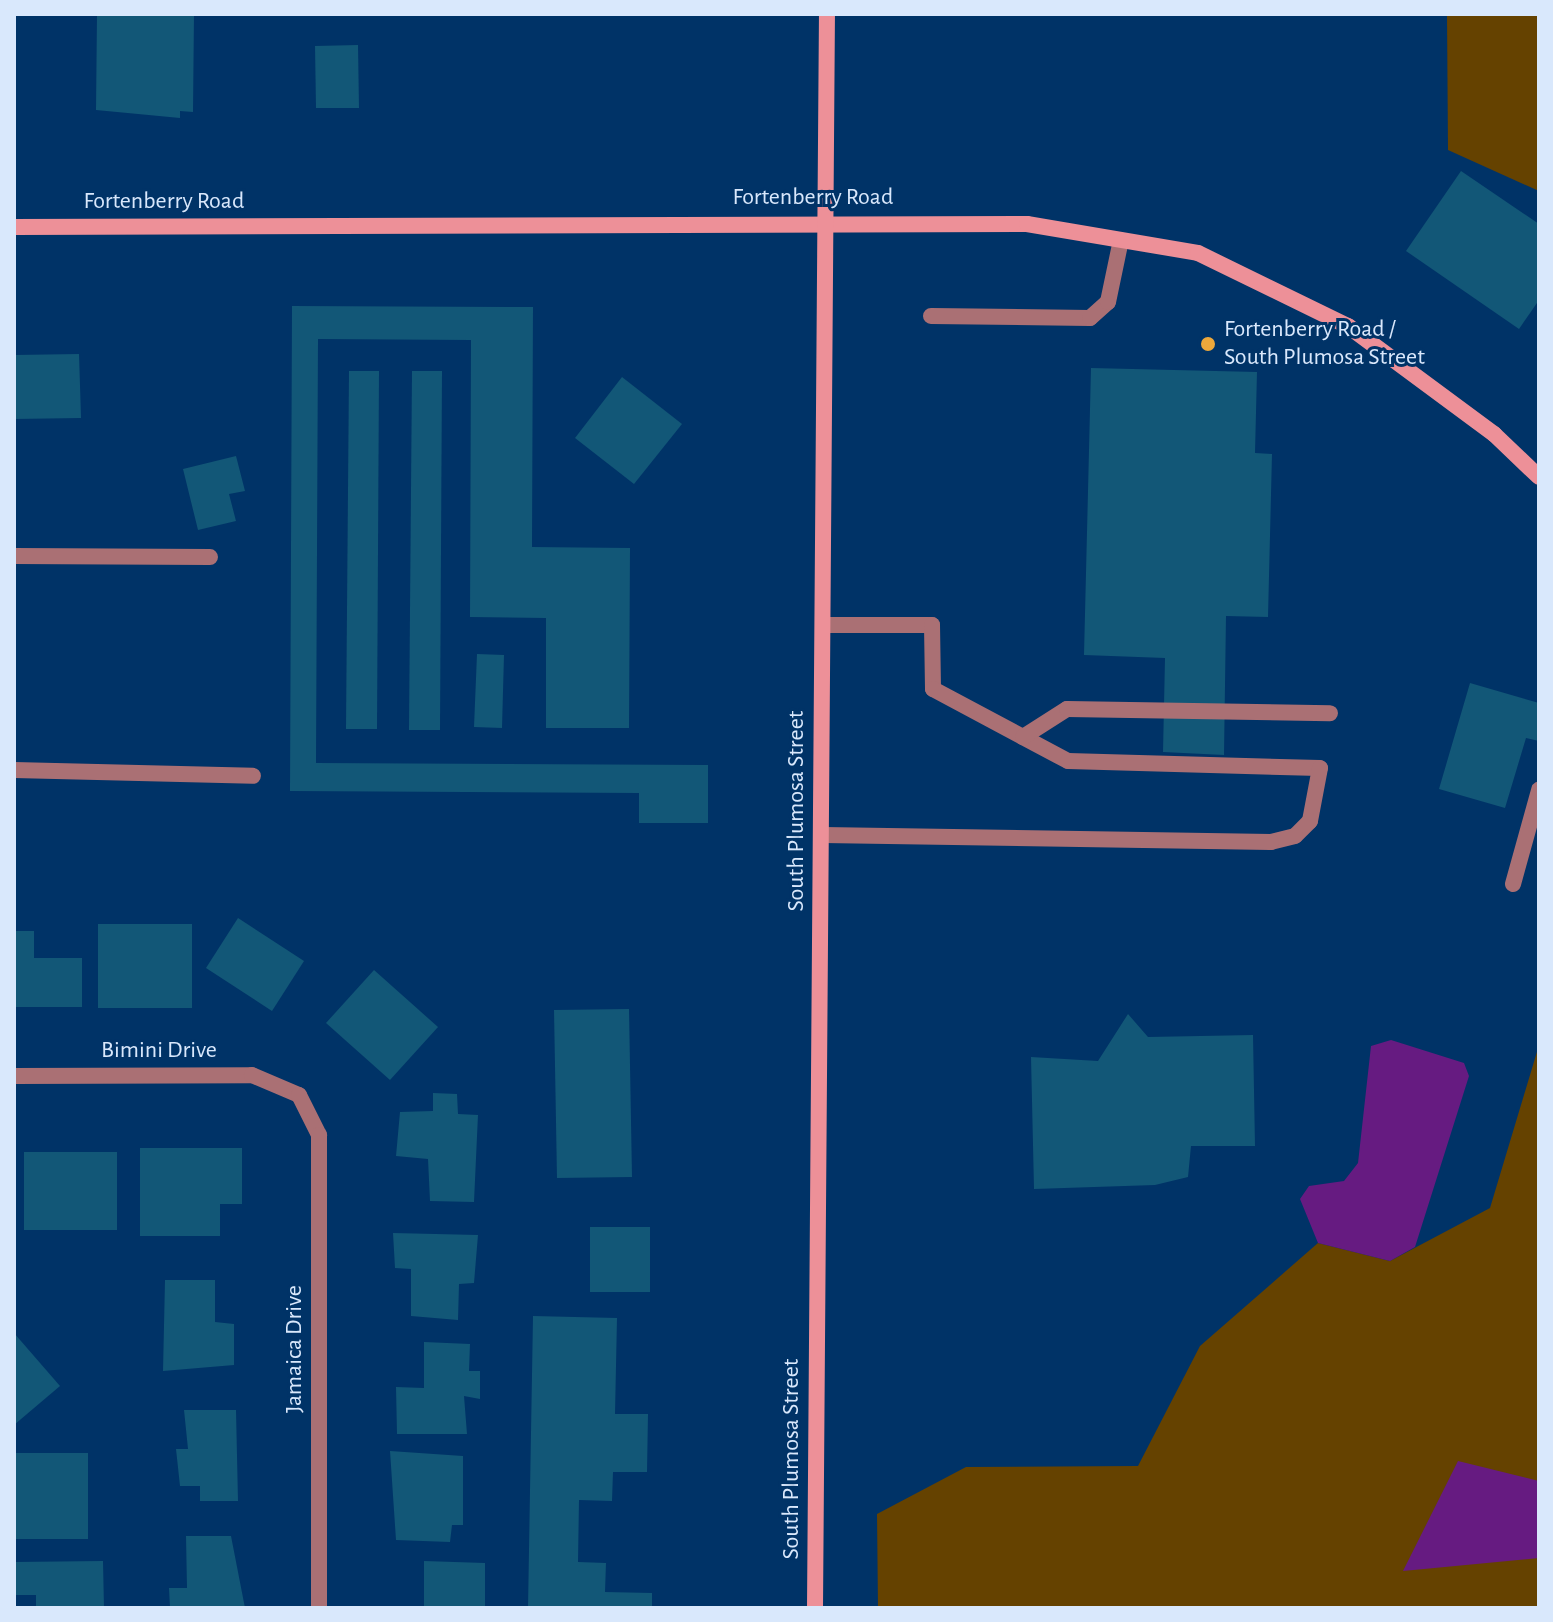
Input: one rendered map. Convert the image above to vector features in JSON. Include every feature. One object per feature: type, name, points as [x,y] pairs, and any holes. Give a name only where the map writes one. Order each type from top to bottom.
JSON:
[{"type":"street","name":"South Plumosa Street","points":[[815,1608],[827,14]]},
{"type":"street","name":"Fortenberry Road","points":[[14,227],[826,221],[1027,224],[1198,253],[1348,326],[1494,434],[1539,477]]},
{"type":"street","points":[[931,316],[1090,318],[1108,302],[1121,240]]},
{"type":"street","points":[[14,556],[210,557]]},
{"type":"street","points":[[823,625],[932,625],[933,689],[1068,761],[1320,768],[1310,821],[1295,836],[1271,842],[823,835]]},
{"type":"street","points":[[1023,737],[1067,709],[1330,713]]},
{"type":"street","points":[[14,770],[253,776]]},
{"type":"street","points":[[1513,884],[1539,790]]},
{"type":"street","name":"Bimini Drive","points":[[14,1076],[252,1075],[299,1095]]},
{"type":"street","name":"Jamaica Drive","points":[[299,1095],[319,1135],[319,1608]]},
{"type":"shaded area","points":[[1447,14],[1539,14],[1539,191],[1448,150]]},
{"type":"shaded area","points":[[1391,1040],[1464,1063],[1469,1076],[1415,1247],[1390,1261],[1318,1243],[1300,1199],[1309,1186],[1344,1181],[1358,1163],[1371,1046]]},
{"type":"shaded area","points":[[1539,1045],[1539,1608],[878,1608],[877,1514],[966,1467],[1138,1466],[1200,1346],[1318,1243],[1390,1261],[1490,1208]]},
{"type":"shaded area","points":[[1458,1461],[1539,1481],[1539,1558],[1403,1571]]},
{"type":"building","points":[[97,14],[194,14],[193,112],[180,111],[180,118],[96,110]]},
{"type":"building","points":[[358,45],[359,108],[316,108],[315,46]]},
{"type":"building","points":[[1461,171],[1539,224],[1539,300],[1519,329],[1406,251]]},
{"type":"building","points":[[292,306],[533,307],[532,547],[630,548],[629,728],[546,728],[546,618],[470,617],[471,340],[318,339],[316,763],[708,765],[708,823],[639,823],[639,793],[290,791]]},
{"type":"building","points":[[79,354],[81,418],[14,419],[14,355]]},
{"type":"building","points":[[1091,368],[1257,372],[1255,453],[1272,454],[1268,617],[1226,616],[1224,755],[1163,752],[1165,658],[1084,655]]},
{"type":"building","points":[[349,371],[379,371],[377,729],[346,729]]},
{"type":"building","points":[[412,371],[442,371],[440,730],[409,730]]},
{"type":"building","points":[[622,377],[682,424],[634,484],[575,438]]},
{"type":"building","points":[[236,456],[245,491],[229,494],[236,521],[198,530],[183,469]]},
{"type":"building","points":[[477,654],[504,655],[502,728],[474,727]]},
{"type":"building","points":[[1470,683],[1539,703],[1539,741],[1526,738],[1505,808],[1439,789]]},
{"type":"building","points":[[238,918],[304,961],[272,1011],[206,968]]},
{"type":"building","points":[[98,924],[192,924],[192,1008],[98,1008]]},
{"type":"building","points":[[14,931],[34,931],[34,958],[82,958],[82,1007],[14,1007]]},
{"type":"building","points":[[374,970],[438,1027],[390,1080],[326,1023]]},
{"type":"building","points":[[629,1009],[632,1177],[557,1178],[554,1010]]},
{"type":"building","points":[[1128,1014],[1148,1037],[1253,1035],[1255,1146],[1191,1146],[1188,1177],[1155,1185],[1034,1189],[1031,1057],[1098,1061]]},
{"type":"building","points":[[433,1093],[457,1094],[458,1114],[478,1115],[474,1202],[430,1201],[428,1159],[396,1156],[400,1112],[433,1111]]},
{"type":"building","points":[[140,1148],[242,1148],[242,1204],[220,1204],[220,1236],[140,1236]]},
{"type":"building","points":[[24,1152],[117,1152],[117,1230],[24,1230]]},
{"type":"building","points":[[590,1227],[650,1227],[650,1292],[590,1292]]},
{"type":"building","points":[[393,1233],[478,1235],[474,1283],[459,1284],[458,1320],[411,1316],[411,1269],[395,1268]]},
{"type":"building","points":[[165,1280],[215,1280],[215,1322],[234,1324],[234,1365],[163,1371]]},
{"type":"building","points":[[533,1316],[617,1318],[615,1414],[648,1414],[647,1472],[613,1472],[612,1501],[579,1500],[578,1562],[606,1563],[605,1592],[652,1593],[652,1608],[528,1608]]},
{"type":"building","points":[[14,1333],[60,1386],[14,1425]]},
{"type":"building","points":[[424,1342],[470,1344],[469,1371],[480,1371],[480,1399],[464,1396],[467,1434],[397,1434],[396,1387],[424,1388]]},
{"type":"building","points":[[184,1410],[236,1410],[238,1501],[200,1501],[200,1486],[180,1486],[176,1449],[188,1449]]},
{"type":"building","points":[[390,1451],[463,1456],[463,1525],[452,1525],[450,1542],[396,1540]]},
{"type":"building","points":[[14,1453],[88,1453],[88,1539],[14,1539]]},
{"type":"building","points":[[186,1536],[231,1536],[245,1608],[170,1608],[169,1588],[187,1588]]},
{"type":"building","points":[[103,1561],[104,1608],[36,1608],[36,1595],[14,1595],[14,1562]]},
{"type":"building","points":[[424,1561],[485,1563],[485,1608],[424,1608]]},
{"type":"place","name":"Fortenberry Road / South Plumosa Street","points":[[1208,344]]}]
